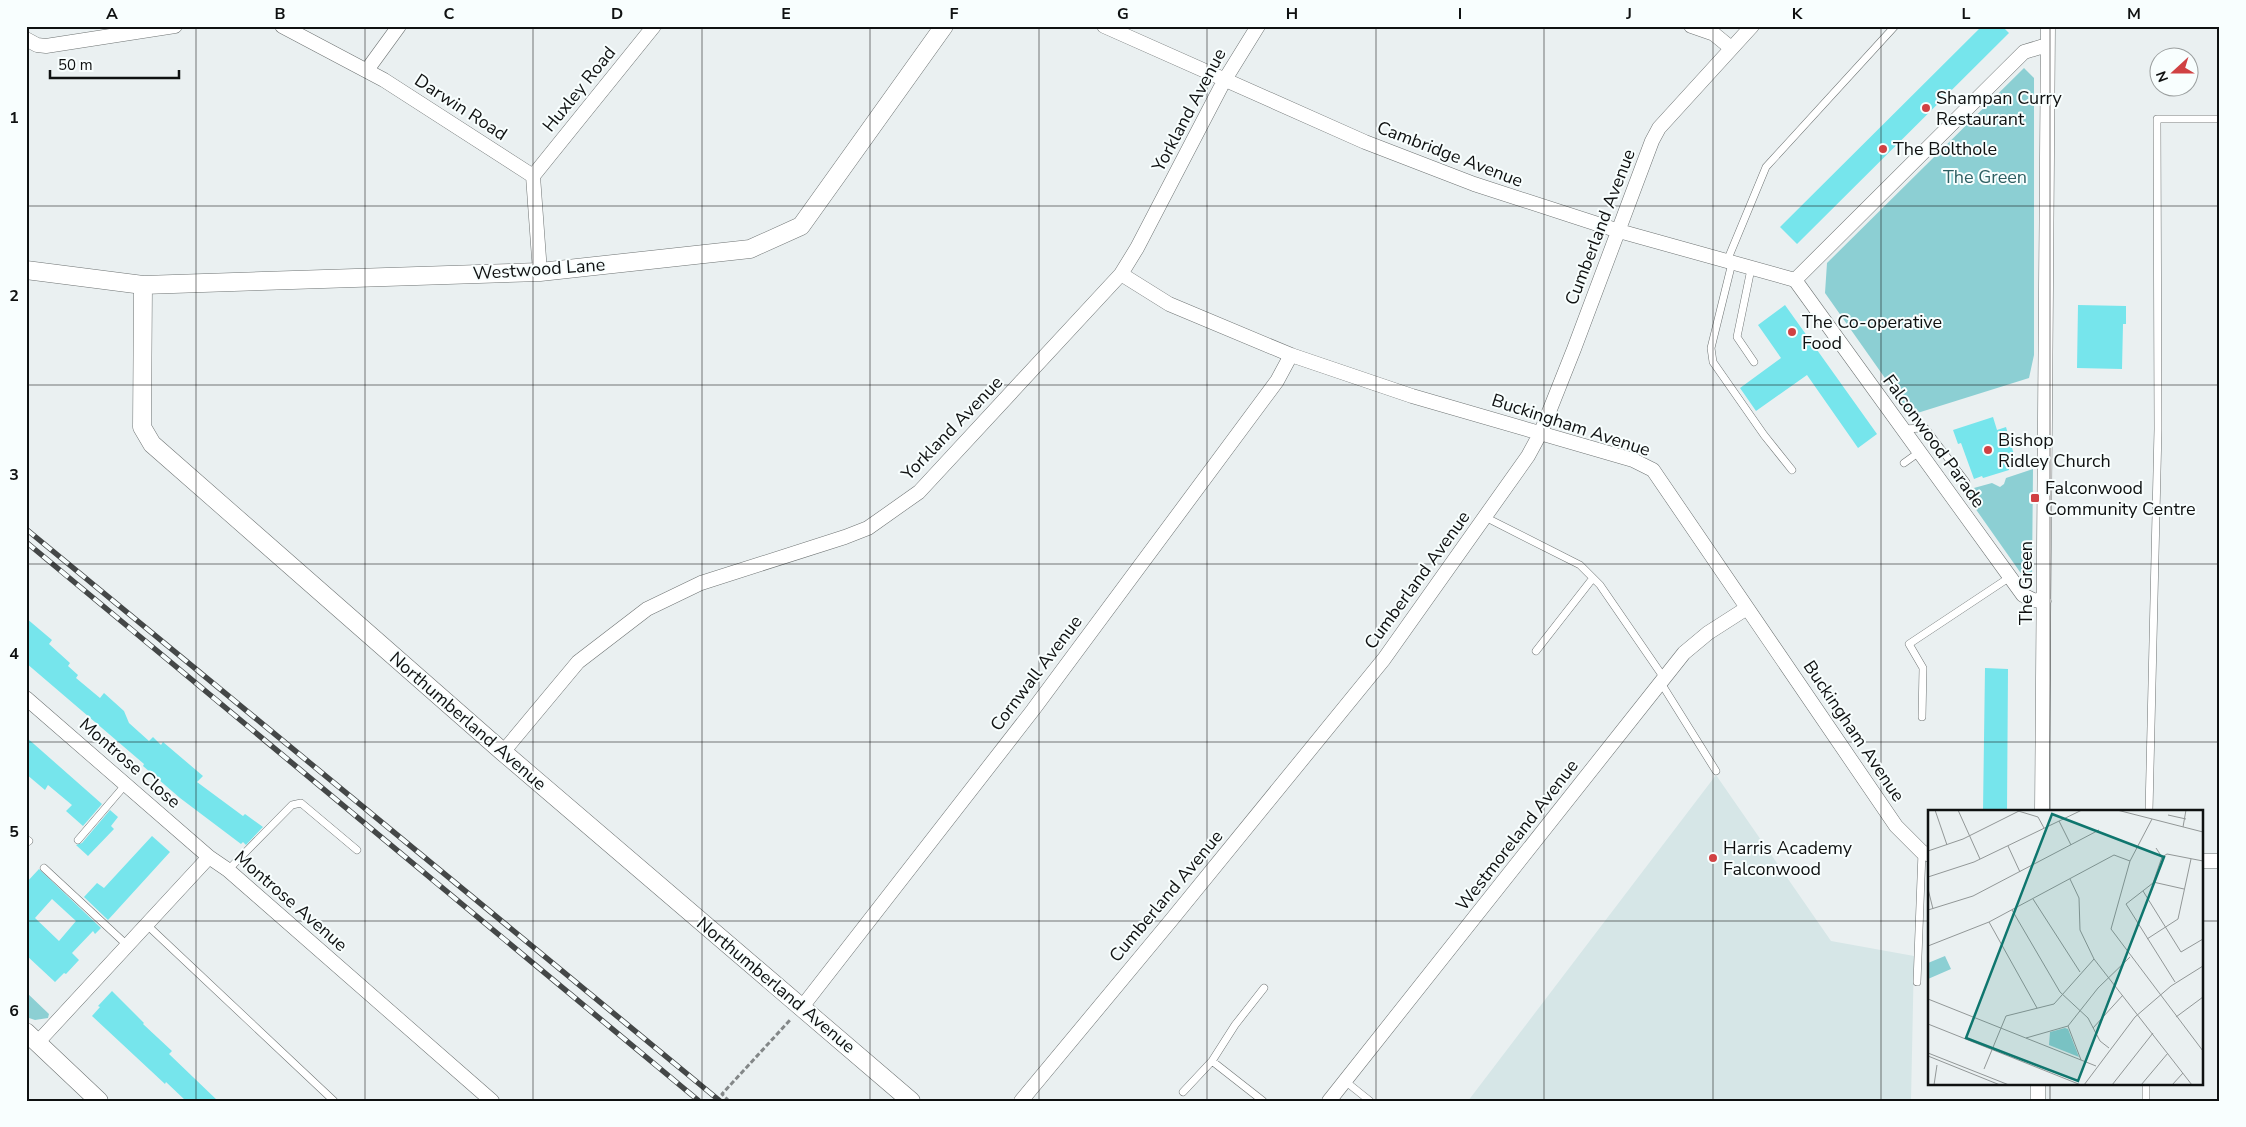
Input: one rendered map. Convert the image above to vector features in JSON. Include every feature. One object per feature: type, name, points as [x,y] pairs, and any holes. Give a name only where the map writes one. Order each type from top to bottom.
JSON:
[{"type":"street","points":[[26,39],[37,45],[46,46],[175,26]]},
{"type":"street","name":"Darwin Road","points":[[282,26],[367,70],[533,176]]},
{"type":"street","points":[[367,70],[398,26]]},
{"type":"street","name":"Huxley Road","points":[[533,176],[654,26]]},
{"type":"street","name":"Westwood Lane","points":[[26,270],[143,285],[540,272],[750,249],[801,226],[944,26]]},
{"type":"street","name":"Cambridge Avenue","points":[[1104,26],[1224,81],[1365,142],[1474,184],[1618,231],[1795,280]]},
{"type":"street","name":"Yorkland Avenue","points":[[503,752],[578,662],[646,609],[701,584],[868,528],[919,492],[1121,274],[1137,248],[1224,81],[1258,26]]},
{"type":"street","points":[[1691,26],[1714,34],[1731,48]]},
{"type":"street","name":"Cumberland Avenue","points":[[1021,1101],[1384,659],[1528,456],[1541,432],[1659,128],[1752,26]]},
{"type":"street","name":"The Green","points":[[2042,810],[2048,26]]},
{"type":"street","points":[[1795,280],[2024,52],[2047,45]]},
{"type":"street","points":[[533,176],[540,272]]},
{"type":"street","name":"Buckingham Avenue","points":[[1121,274],[1170,304],[1291,355],[1412,396],[1633,460],[1652,470],[1896,826],[1926,854]]},
{"type":"street","name":"Falconwood Parade","points":[[1795,280],[1918,453],[2023,595],[2033,600],[2044,601]]},
{"type":"street","name":"Northumberland Avenue","points":[[143,285],[142,427],[152,444],[503,752],[912,1101]]},
{"type":"street","name":"Cornwall Avenue","points":[[802,1008],[1033,710],[1277,381],[1291,355]]},
{"type":"street","name":"Westmoreland Avenue","points":[[1330,1101],[1663,680],[1694,644],[1747,608]]},
{"type":"street","name":"Montrose Close","points":[[26,698],[209,857]]},
{"type":"street","name":"Montrose Avenue","points":[[32,1037],[128,946],[209,857],[228,870],[492,1101]]},
{"type":"street","points":[[2204,861],[2220,861]]},
{"type":"street","points":[[32,1037],[99,1101]]},
{"type":"street","points":[[2038,1084],[2038,1101]]},
{"type":"lane","points":[[1792,470],[1764,435],[1713,362],[1711,356],[1730,262],[1766,167],[1895,26]]},
{"type":"lane","points":[[2149,810],[2158,429],[2157,119],[2220,119]]},
{"type":"lane","points":[[1751,269],[1737,337],[1754,362]]},
{"type":"lane","points":[[1901,429],[1925,428],[1966,482]]},
{"type":"lane","points":[[1904,463],[1918,453]]},
{"type":"lane","points":[[1486,517],[1580,565],[1593,578],[1663,680],[1716,771]]},
{"type":"lane","points":[[1922,716],[1923,668],[1909,644],[2010,577]]},
{"type":"lane","points":[[1536,650],[1593,578]]},
{"type":"lane","points":[[78,840],[126,784]]},
{"type":"lane","points":[[228,870],[292,805],[301,803],[358,850]]},
{"type":"lane","points":[[26,839],[28,841],[26,843]]},
{"type":"lane","points":[[1917,982],[1926,854]]},
{"type":"lane","points":[[44,868],[128,946]]},
{"type":"lane","points":[[147,925],[334,1101]]},
{"type":"lane","points":[[1183,1092],[1212,1061],[1235,1025],[1264,988]]},
{"type":"lane","points":[[1212,1061],[1263,1101]]},
{"type":"lane","points":[[1344,1081],[1370,1101]]},
{"type":"lane","points":[[2146,1084],[2146,1101]]},
{"type":"path","points":[[729,1101],[722,1094],[802,1008]]},
{"type":"shaded area","name":"Harris Academy Falconwood","points":[[1716,775],[1831,941],[1914,956],[1911,1101],[1468,1101]]},
{"type":"green space","points":[[2024,68],[2034,78],[2034,355],[2029,378],[1911,415],[1825,293],[1827,263]]},
{"type":"green space","points":[[2033,469],[2032,574],[2028,577],[2020,572],[1963,491],[1992,483],[2000,487],[2004,484],[2006,478]]},
{"type":"green space","points":[[26,992],[49,1014],[48,1018],[35,1020],[26,1017]]},
{"type":"building","points":[[1982,26],[2002,26],[2009,33],[1797,244],[1780,227]]},
{"type":"building","points":[[1785,305],[1877,434],[1858,448],[1807,375],[1756,411],[1740,388],[1781,358],[1758,325]]},
{"type":"building","points":[[2078,305],[2126,306],[2126,324],[2123,324],[2122,369],[2077,368]]},
{"type":"building","name":"Bishop Ridley Church","points":[[1993,417],[1997,430],[2006,427],[2017,465],[2009,467],[2009,470],[1974,479],[1961,443],[1958,444],[1953,430]]},
{"type":"building","points":[[26,618],[52,640],[49,644],[70,663],[68,666],[78,675],[76,678],[100,698],[104,693],[124,711],[129,723],[149,741],[153,737],[161,745],[163,742],[203,776],[197,782],[243,816],[245,814],[263,827],[246,845],[243,842],[241,844],[180,798],[143,766],[144,764],[26,663]]},
{"type":"building","points":[[1985,668],[2008,669],[2007,810],[1983,810]]},
{"type":"building","points":[[26,737],[102,804],[83,826],[66,811],[72,805],[48,785],[45,790],[26,774]]},
{"type":"building","points":[[110,810],[118,817],[111,826],[114,829],[88,856],[76,845],[82,843]]},
{"type":"building","points":[[152,836],[170,852],[108,920],[84,897],[97,883],[104,888]]},
{"type":"building","points":[[39,869],[101,928],[95,934],[93,931],[72,953],[79,960],[66,974],[64,973],[55,982],[26,955],[26,883]],"holes":[[[52,899],[76,921],[59,941],[35,918]]]},
{"type":"building","points":[[112,991],[172,1051],[169,1054],[218,1101],[186,1101],[92,1016],[100,1007],[98,1006]]},
{"type":"railway","points":[[26,529],[720,1101]]},
{"type":"railway","points":[[26,542],[699,1101]]},
{"type":"place","name":"Shampan Curry Restaurant","points":[[1926,108]]},
{"type":"place","name":"The Bolthole","points":[[1883,149]]},
{"type":"place","name":"The Co-operative Food","points":[[1792,332]]},
{"type":"place","name":"Bishop Ridley Church","points":[[1988,450]]},
{"type":"place","name":"Falconwood Community Centre","points":[[2035,498]]},
{"type":"place","name":"Harris Academy Falconwood","points":[[1713,858]]}]
